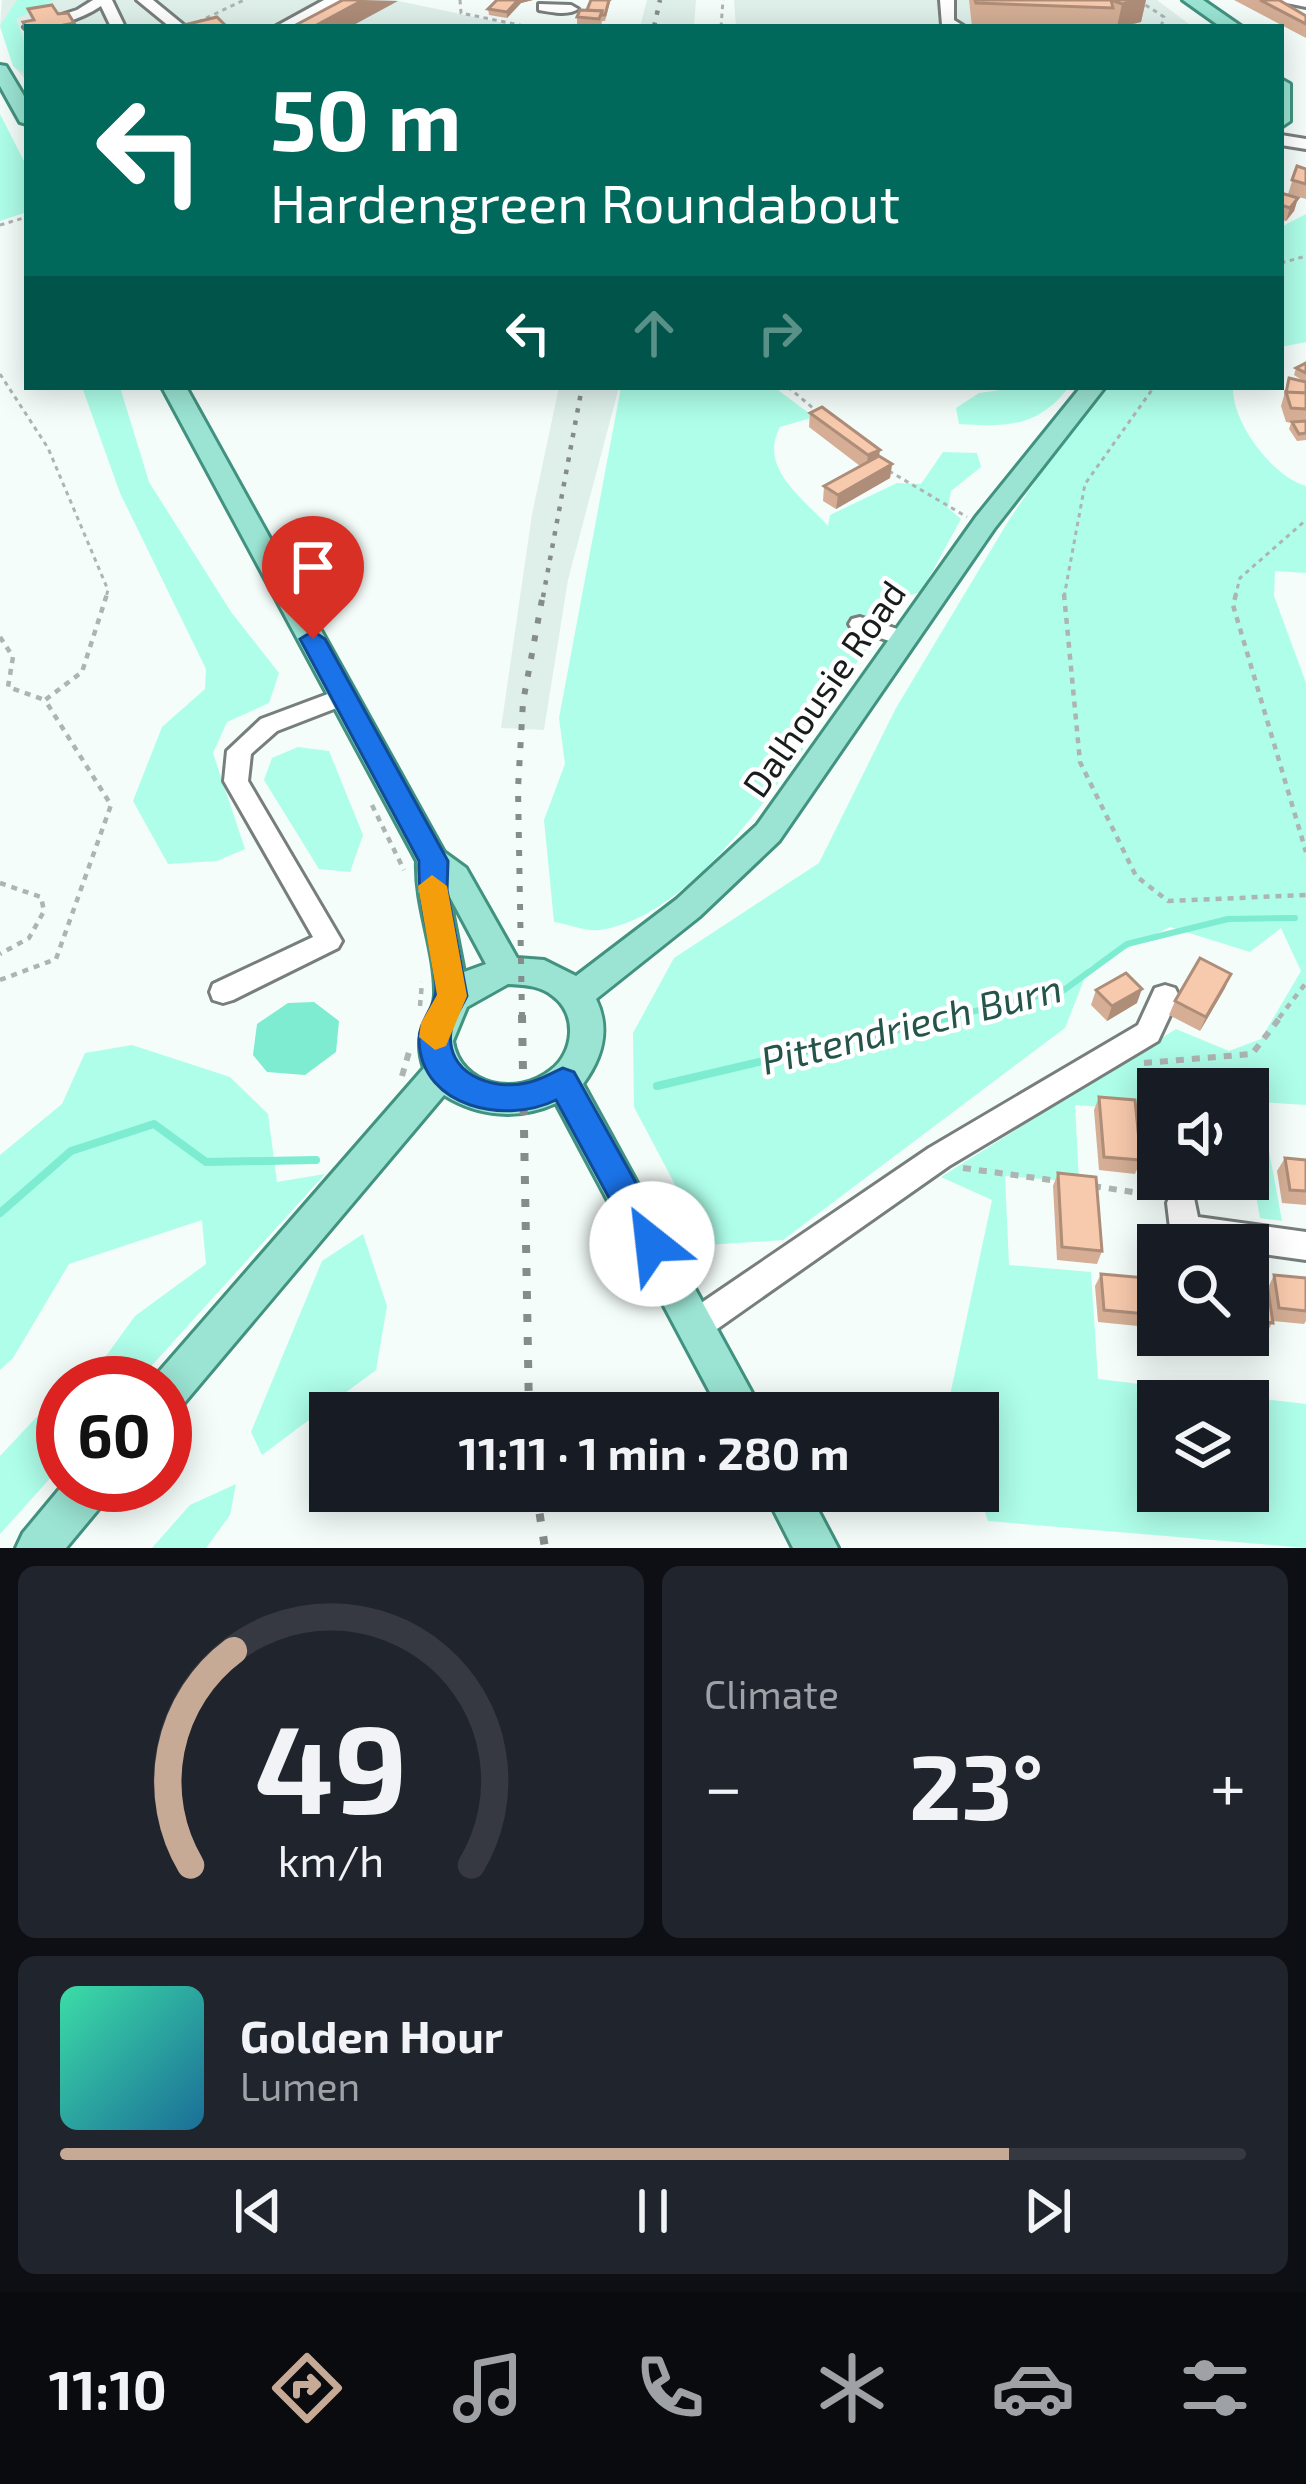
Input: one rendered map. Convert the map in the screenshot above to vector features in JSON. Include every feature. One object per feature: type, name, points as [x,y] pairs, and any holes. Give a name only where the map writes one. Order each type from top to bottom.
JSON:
[{"type":"main road","points":[[1191,0],[1228,24]]},
{"type":"main road","points":[[0,70],[24,113]]},
{"type":"main road","points":[[177,390],[434,861],[455,877],[507,970]]},
{"type":"main road","name":"Dalhousie Road","points":[[576,994],[688,908],[768,833],[985,523],[1091,390]]},
{"type":"main road","points":[[434,861],[432,890],[452,996]]},
{"type":"main road","points":[[507,970],[542,973],[576,994],[588,1017],[589,1042],[563,1082],[531,1097],[495,1099],[460,1085],[444,1070],[434,1045],[436,1023],[452,996],[472,981],[507,970]]},
{"type":"main road","points":[[192,1364],[444,1070]]},
{"type":"main road","points":[[563,1082],[732,1392]]},
{"type":"main road","points":[[38,1548],[68,1512]]},
{"type":"main road","points":[[796,1512],[816,1548]]},
{"type":"street","points":[[144,0],[183,24]]},
{"type":"street","points":[[1292,2],[1306,16]]},
{"type":"street","points":[[290,24],[341,4]]},
{"type":"street","points":[[317,24],[341,4]]},
{"type":"street","points":[[44,24],[95,5]]},
{"type":"street","points":[[544,7],[572,9]]},
{"type":"street","points":[[860,624],[905,639]]},
{"type":"street","points":[[223,992],[329,941],[236,781],[239,752],[268,724],[344,696]]},
{"type":"street","points":[[696,1325],[939,1157],[1148,1033],[1165,995]]},
{"type":"street","points":[[1269,1240],[1306,1246]]},
{"type":"path","points":[[190,24],[244,0]]},
{"type":"path","points":[[460,0],[460,13],[514,24]]},
{"type":"path","points":[[1138,0],[1164,17],[1163,24]]},
{"type":"path","points":[[0,225],[24,218]]},
{"type":"path","points":[[0,374],[48,448],[108,590],[82,672],[45,700]]},
{"type":"path","points":[[792,390],[821,414]]},
{"type":"path","points":[[1152,390],[1085,484],[1064,596],[1080,763],[1136,876],[1168,901],[1306,895]]},
{"type":"path","points":[[887,469],[968,518]]},
{"type":"path","points":[[1306,520],[1240,578],[1233,605],[1306,852]]},
{"type":"path","points":[[0,637],[13,657],[8,687],[45,700],[111,805],[56,959],[0,980]]},
{"type":"path","points":[[364,789],[409,888]]},
{"type":"path","points":[[0,883],[41,897],[44,911],[29,938],[0,954]]},
{"type":"path","points":[[416,1022],[423,968]]},
{"type":"path","points":[[1134,1065],[1252,1054],[1306,982]]},
{"type":"path","points":[[399,1084],[412,1044]]},
{"type":"path","points":[[939,1157],[965,1169],[1058,1181]]},
{"type":"path","points":[[1082,1184],[1179,1224]]},
{"type":"shaded area","points":[[2,0],[394,0],[508,24],[24,24],[24,78],[13,66],[0,26]]},
{"type":"shaded area","points":[[17,0],[54,0],[16,19],[24,42],[24,73],[13,66],[0,26]]},
{"type":"shaded area","points":[[647,0],[696,0],[694,24],[641,24]]},
{"type":"shaded area","points":[[734,0],[1157,0],[1189,24],[736,24]]},
{"type":"shaded area","points":[[0,114],[24,161],[24,213],[0,221]]},
{"type":"shaded area","points":[[1306,214],[1306,342],[1284,346],[1284,225]]},
{"type":"shaded area","points":[[83,390],[121,390],[149,482],[231,612],[279,673],[269,703],[227,722],[213,753],[245,849],[217,861],[168,864],[133,801],[162,727],[205,689],[206,669],[120,493]]},
{"type":"shaded area","points":[[558,390],[618,390],[568,580],[544,730],[501,728],[532,514]]},
{"type":"shaded area","points":[[620,390],[778,390],[814,417],[780,427],[775,442],[779,469],[828,526],[830,515],[897,483],[921,484],[943,452],[977,453],[981,467],[951,491],[948,508],[961,519],[921,592],[907,596],[793,747],[804,748],[764,801],[689,884],[631,921],[600,930],[554,922],[544,820],[565,764],[559,718]]},
{"type":"shaded area","points":[[1066,390],[1046,410],[1021,422],[959,424],[956,408],[979,393]]},
{"type":"shaded area","points":[[1097,390],[1233,390],[1239,416],[1256,446],[1280,471],[1306,486],[1306,573],[1275,571],[1274,596],[1306,683],[1306,1105],[1269,1103],[1269,1068],[1137,1068],[1137,1109],[1075,1105],[1079,1182],[1005,1176],[1009,1265],[1091,1272],[1098,1379],[1137,1384],[1137,1512],[1269,1512],[1269,1400],[1306,1404],[1306,1548],[988,1521],[985,1512],[999,1512],[999,1392],[951,1392],[992,1200],[941,1177],[1176,1029],[1229,1051],[1261,1039],[1301,971],[1281,928],[1250,952],[1170,927],[1089,967],[1065,1028],[783,1240],[707,1245],[634,1107],[633,1033],[674,958],[819,863],[896,708],[1009,520]]},
{"type":"shaded area","points":[[298,747],[329,751],[363,835],[350,872],[319,869],[264,780],[272,758]]},
{"type":"shaded area","points":[[314,1002],[339,1021],[336,1052],[305,1075],[267,1072],[253,1055],[257,1024],[288,1003]]},
{"type":"shaded area","points":[[132,1045],[230,1077],[268,1114],[277,1182],[325,1174],[160,1356],[106,1356],[135,1316],[206,1264],[202,1220],[69,1264],[13,1358],[0,1370],[0,1155],[62,1104],[85,1053]]},
{"type":"shaded area","points":[[1269,1151],[1282,1221],[1260,1218],[1257,1200],[1269,1200]]},
{"type":"shaded area","points":[[363,1234],[387,1306],[376,1370],[346,1392],[309,1392],[309,1420],[262,1455],[251,1432],[322,1261]]},
{"type":"shaded area","points":[[36,1418],[36,1494],[0,1534],[0,1456]]},
{"type":"shaded area","points":[[236,1484],[230,1515],[206,1548],[152,1548],[184,1512],[192,1512],[192,1504]]},
{"type":"building","points":[[343,0],[363,0],[319,24],[298,24]]},
{"type":"building","points":[[497,0],[518,0],[507,12],[488,9]]},
{"type":"building","points":[[591,0],[609,0],[605,15],[587,10]]},
{"type":"building","points":[[1111,0],[1113,8],[976,3]]},
{"type":"building","points":[[1260,0],[1279,0],[1306,16],[1306,24]]},
{"type":"building","points":[[52,5],[58,14],[68,13],[74,23],[24,24],[34,20],[28,9]]},
{"type":"building","points":[[580,10],[602,11],[599,19],[577,17]]},
{"type":"building","points":[[217,17],[224,24],[188,24]]},
{"type":"building","points":[[1297,166],[1306,169],[1306,184],[1292,180]]},
{"type":"building","points":[[1284,194],[1298,198],[1290,208],[1284,206]]},
{"type":"building","points":[[1289,378],[1306,382],[1306,393],[1286,393]]},
{"type":"building","points":[[1286,392],[1306,393],[1306,409],[1291,408]]},
{"type":"building","points":[[822,407],[880,450],[868,455],[810,413]]},
{"type":"building","points":[[1306,421],[1306,433],[1299,434],[1292,422]]},
{"type":"building","points":[[879,456],[892,464],[838,495],[824,486]]},
{"type":"building","points":[[1200,958],[1231,974],[1206,1017],[1175,1001]]},
{"type":"building","points":[[1126,973],[1142,989],[1112,1006],[1096,990]]},
{"type":"building","points":[[1099,1097],[1135,1100],[1137,1160],[1104,1157]]},
{"type":"building","points":[[1285,1158],[1306,1160],[1306,1191],[1290,1190]]},
{"type":"building","points":[[1058,1173],[1096,1177],[1102,1251],[1062,1247]]},
{"type":"building","points":[[1101,1274],[1137,1277],[1137,1313],[1104,1310]]},
{"type":"building","points":[[1274,1275],[1306,1278],[1306,1311],[1279,1308]]},
{"type":"waterway","name":"Pittendriech Burn","points":[[946,1018],[1064,990],[1127,944],[1228,919],[1295,918]]},
{"type":"waterway","name":"Pittendriech Burn","points":[[657,1086],[958,1015]]},
{"type":"waterway","name":"Pittendriech Burn","points":[[0,1213],[71,1151],[154,1124],[206,1162],[316,1160]]},
{"type":"railway","points":[[655,24],[660,0]]},
{"type":"railway","points":[[543,597],[581,390]]},
{"type":"railway","points":[[522,1018],[518,788],[523,702],[543,594]]},
{"type":"railway","points":[[522,1015],[529,1392]]},
{"type":"railway","points":[[539,1512],[545,1548]]},
{"type":"slow traffic","points":[[432,886],[452,996],[436,1023],[435,1037]]},
{"type":"route","points":[[313,639],[434,861],[432,890],[452,996],[436,1023],[434,1045],[444,1070],[460,1085],[495,1099],[531,1097],[563,1082],[652,1244]]}]
